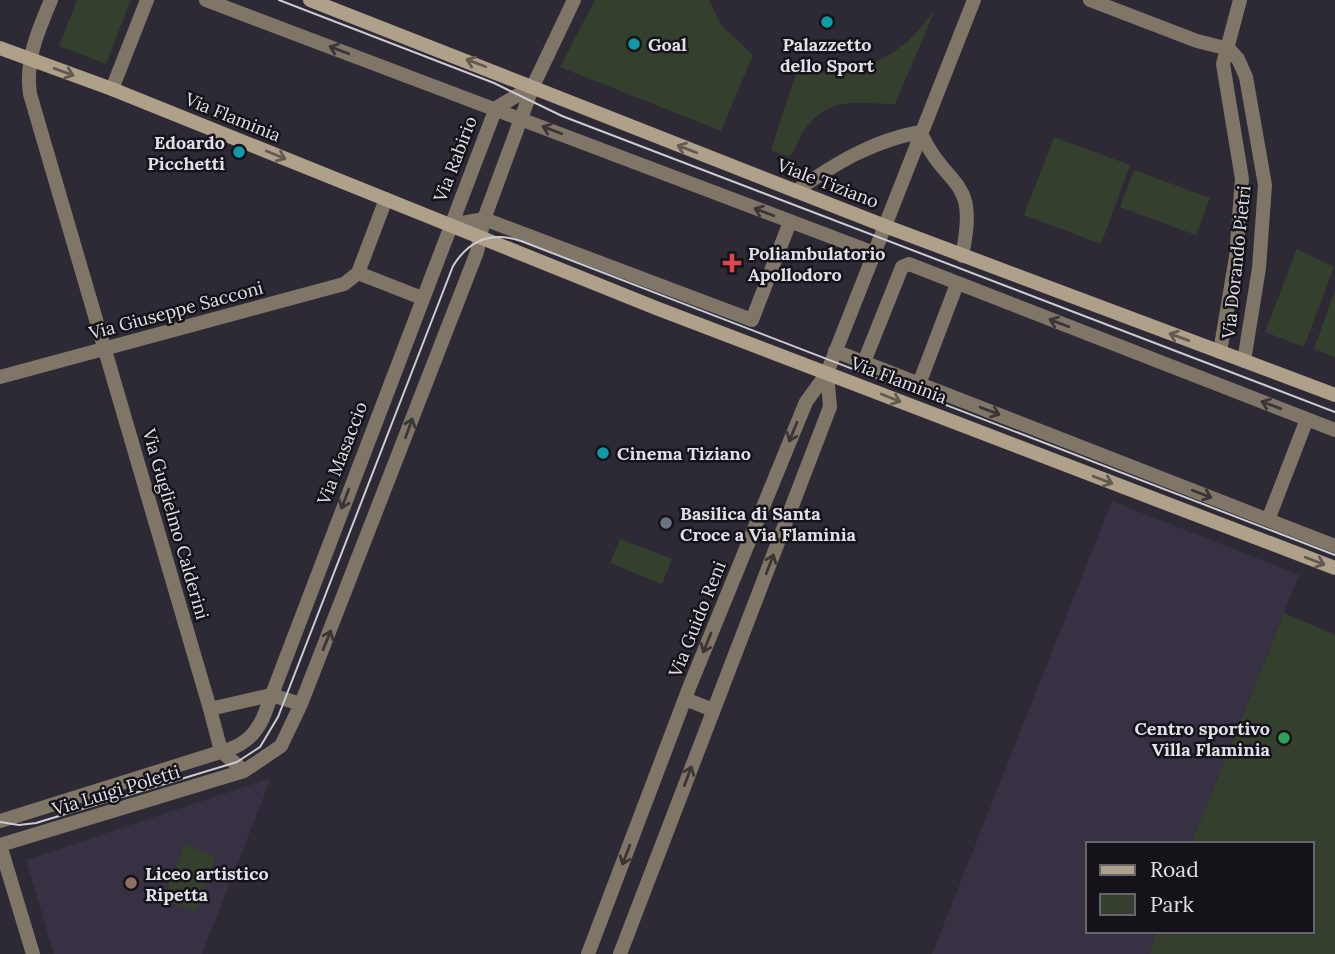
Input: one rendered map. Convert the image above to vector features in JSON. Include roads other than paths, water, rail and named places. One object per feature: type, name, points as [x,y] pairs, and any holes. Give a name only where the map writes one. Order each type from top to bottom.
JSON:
[{"type":"street","points":[[30,59],[51,0]]},
{"type":"street","points":[[112,89],[147,0]]},
{"type":"street","points":[[206,0],[874,253]]},
{"type":"street","name":"Viale Tiziano","points":[[310,0],[962,256],[1335,395]]},
{"type":"street","points":[[210,709],[271,695],[301,704],[481,239],[484,219],[533,86],[574,0]]},
{"type":"street","points":[[620,954],[830,407],[827,373],[835,351],[974,0]]},
{"type":"street","points":[[1090,0],[1197,41],[1229,49]]},
{"type":"street","name":"Via Dorando Pietri","points":[[1220,352],[1236,257],[1241,197],[1241,171],[1223,64],[1240,0]]},
{"type":"street","name":"Via Dorando Pietri","points":[[1229,49],[1241,63],[1250,92],[1264,164],[1265,199],[1259,268],[1244,361]]},
{"type":"street","name":"Via Flaminia","points":[[3,52],[112,89],[481,239],[1335,568]]},
{"type":"street","name":"Via Guglielmo Calderini","points":[[30,59],[28,74],[31,99],[221,751]]},
{"type":"street","name":"Via Rabirio","points":[[451,225],[496,108],[533,86]]},
{"type":"street","points":[[796,191],[861,149],[895,137],[920,132]]},
{"type":"street","points":[[920,132],[931,155],[954,177],[965,196],[969,220],[962,256]]},
{"type":"street","points":[[1241,197],[1265,199]]},
{"type":"street","points":[[386,199],[358,273],[422,298]]},
{"type":"street","points":[[451,225],[484,219],[752,320],[790,222]]},
{"type":"street","name":"Via Masaccio","points":[[221,751],[240,745],[251,737],[261,723],[451,225]]},
{"type":"street","points":[[864,362],[902,267],[909,264],[1335,430]]},
{"type":"street","name":"Via Giuseppe Sacconi","points":[[0,377],[344,285],[358,273]]},
{"type":"street","points":[[919,384],[957,284]]},
{"type":"street","name":"Via Flaminia","points":[[835,351],[1335,546]]},
{"type":"street","name":"Via Guido Reni","points":[[588,954],[685,699],[806,402],[827,373]]},
{"type":"street","points":[[1268,520],[1307,419]]},
{"type":"street","points":[[685,699],[713,710]]},
{"type":"street","name":"Via Luigi Poletti","points":[[0,845],[244,771],[281,746],[301,704]]},
{"type":"street","points":[[221,751],[244,771]]},
{"type":"street","name":"Via Luigi Poletti","points":[[7,819],[221,751]]},
{"type":"street","points":[[0,845],[33,954]]},
{"type":"tram line","points":[[279,0],[494,83],[562,116],[1335,412]]},
{"type":"tram line","points":[[0,822],[19,825],[36,823],[237,762],[260,747],[278,717],[453,266],[474,244],[491,238],[521,241],[1335,555]]},
{"type":"place","name":"Palazzetto dello Sport","points":[[827,22]]},
{"type":"place","name":"Goal","points":[[634,44]]},
{"type":"place","name":"Edoardo Picchetti","points":[[239,152]]},
{"type":"place","name":"Poliambulatorio Apollodoro","points":[[732,263]]},
{"type":"place","name":"Cinema Tiziano","points":[[603,453]]},
{"type":"place","name":"Basilica di Santa Croce a Via Flaminia","points":[[666,523]]},
{"type":"place","name":"Centro sportivo Villa Flaminia","points":[[1284,738]]},
{"type":"place","name":"Liceo artistico Ripetta","points":[[131,883]]}]
